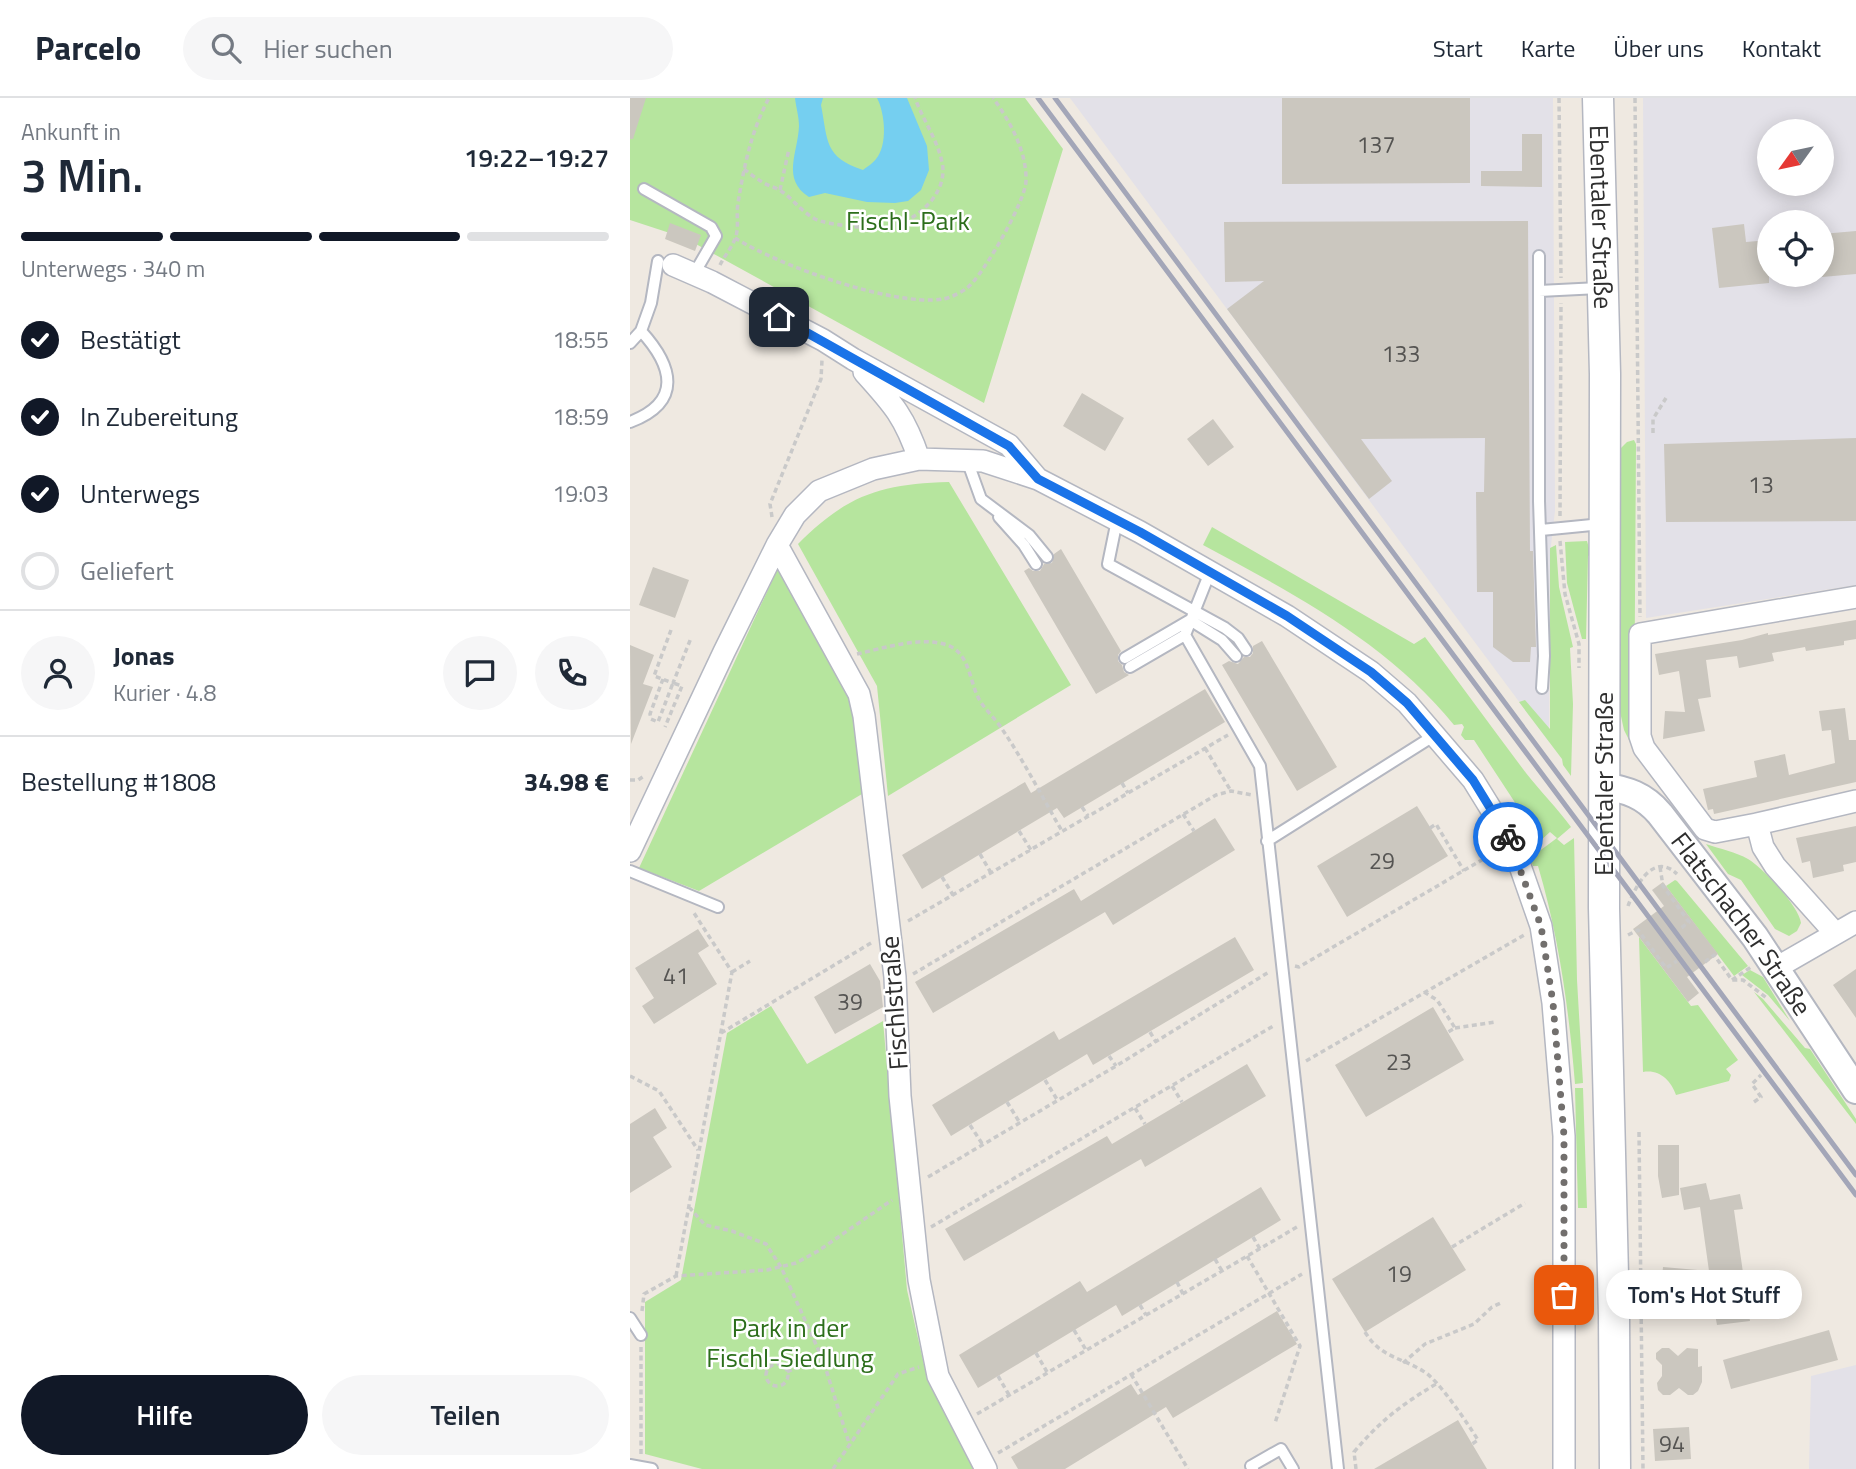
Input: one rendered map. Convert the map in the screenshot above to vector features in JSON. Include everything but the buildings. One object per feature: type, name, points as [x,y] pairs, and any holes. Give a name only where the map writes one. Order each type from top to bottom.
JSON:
[{"type":"main road","name":"Ebentaler Straße","points":[[1598,98],[1603,288],[1605,982],[1614,1316],[1615,1469]]},
{"type":"street","points":[[666,263],[703,278],[823,340],[1009,446],[1038,479]]},
{"type":"street","points":[[853,359],[898,410],[910,431],[919,458]]},
{"type":"street","points":[[630,851],[639,804],[794,515],[819,491],[873,469],[919,458],[967,460],[983,461],[1038,479],[1117,520],[1287,616],[1371,672],[1407,703],[1473,780],[1512,843],[1541,926],[1553,1003],[1564,1136],[1564,1469]]},
{"type":"street","name":"Fischlstraße","points":[[777,545],[859,694],[864,716],[895,984],[900,1096],[919,1280],[938,1376],[984,1466]]},
{"type":"street","points":[[1856,597],[1640,634],[1640,736],[1644,748],[1705,829],[1714,832],[1856,801]]},
{"type":"street","name":"Flatschacher Straße","points":[[1604,786],[1625,789],[1652,804],[1735,909],[1856,1090]]},
{"type":"street","points":[[1757,824],[1763,847],[1776,866],[1835,933]]},
{"type":"street","points":[[1776,968],[1856,922]]},
{"type":"lane","points":[[644,189],[711,227],[716,236],[703,278]]},
{"type":"lane","points":[[1539,256],[1544,643],[1542,688]]},
{"type":"lane","points":[[630,343],[641,331],[666,263]]},
{"type":"lane","points":[[1539,291],[1603,288]]},
{"type":"lane","points":[[630,422],[655,410],[665,397],[669,382],[666,366],[657,348],[641,331]]},
{"type":"lane","points":[[967,460],[981,499],[1029,535],[1047,557]]},
{"type":"lane","points":[[994,509],[1036,564]]},
{"type":"lane","points":[[1117,520],[1108,564],[1192,615],[1238,638],[1242,653]]},
{"type":"lane","points":[[1541,530],[1604,524]]},
{"type":"lane","points":[[1192,615],[1128,663],[1185,635],[1210,572]]},
{"type":"lane","points":[[1185,635],[1260,766],[1338,1469]]},
{"type":"lane","points":[[1268,841],[1435,735]]},
{"type":"lane","points":[[630,871],[718,907]]},
{"type":"lane","points":[[630,1318],[641,1335]]},
{"type":"lane","points":[[1254,1469],[1251,1466],[1281,1448],[1293,1469]]},
{"type":"path","points":[[703,278],[736,238],[737,207],[744,169],[755,123],[769,98]]},
{"type":"path","points":[[744,169],[763,183],[780,190],[815,219],[839,225],[889,228],[929,206],[941,185],[943,164],[915,98]]},
{"type":"path","points":[[736,238],[751,248],[831,280],[905,300],[945,299],[968,287],[1005,234],[1026,183],[1022,148],[993,98]]},
{"type":"path","points":[[1559,98],[1560,529],[1565,594],[1579,644],[1579,672]]},
{"type":"path","points":[[1635,98],[1640,634]]},
{"type":"path","points":[[780,190],[789,149]]},
{"type":"path","points":[[777,545],[770,504],[821,379],[823,340]]},
{"type":"path","points":[[1653,433],[1653,419],[1666,398]]},
{"type":"path","points":[[661,737],[682,686],[654,676],[671,630]]},
{"type":"path","points":[[663,679],[650,714],[651,719],[658,722],[691,638]]},
{"type":"path","points":[[839,658],[889,646],[922,643],[945,644],[956,649],[969,670],[979,699],[1003,729],[1062,831]]},
{"type":"path","points":[[721,1033],[1238,728]]},
{"type":"path","points":[[1205,748],[1231,791]]},
{"type":"path","points":[[630,780],[638,780],[646,774]]},
{"type":"path","points":[[1122,783],[1128,793]]},
{"type":"path","points":[[895,984],[1216,795],[1231,791],[1264,798]]},
{"type":"path","points":[[1082,807],[1088,816]]},
{"type":"path","points":[[1183,814],[1194,831]]},
{"type":"path","points":[[1430,828],[1436,824],[1464,871]]},
{"type":"path","points":[[1018,831],[1031,849]]},
{"type":"path","points":[[641,1467],[641,1335],[644,1294],[676,1276],[767,1270],[796,1263],[910,1188],[1282,964],[1299,967],[1512,843]]},
{"type":"path","points":[[981,854],[991,873]]},
{"type":"path","points":[[1626,913],[1636,887],[1646,873],[1660,867],[1673,870],[1681,878]]},
{"type":"path","points":[[1660,867],[1663,886],[1689,922],[1680,929]]},
{"type":"path","points":[[942,877],[953,895]]},
{"type":"path","points":[[676,1276],[732,972],[695,913],[684,908]]},
{"type":"path","points":[[1624,925],[1623,938],[1638,930],[1666,968],[1676,961]]},
{"type":"path","points":[[1294,1068],[1541,926]]},
{"type":"path","points":[[1705,962],[1714,955],[1732,979],[1743,980]]},
{"type":"path","points":[[732,972],[750,961]]},
{"type":"path","points":[[1732,979],[1748,968]]},
{"type":"path","points":[[1424,992],[1437,1000],[1455,1028]]},
{"type":"path","points":[[915,1237],[1289,1017]]},
{"type":"path","points":[[1448,1032],[1455,1028],[1495,1022]]},
{"type":"path","points":[[1150,1032],[1156,1042]]},
{"type":"path","points":[[1110,1056],[1116,1066]]},
{"type":"path","points":[[1754,1102],[1761,1097],[1752,1084],[1761,1075]]},
{"type":"path","points":[[630,1076],[659,1091],[699,1151]]},
{"type":"path","points":[[1045,1080],[1058,1101]]},
{"type":"path","points":[[1172,1085],[1182,1102]]},
{"type":"path","points":[[1007,1102],[1020,1123]]},
{"type":"path","points":[[1135,1107],[1145,1124]]},
{"type":"path","points":[[970,1125],[983,1145]]},
{"type":"path","points":[[1639,1132],[1643,1469]]},
{"type":"path","points":[[1452,1247],[1525,1203]]},
{"type":"path","points":[[689,1207],[705,1225],[732,1231],[766,1244],[781,1267],[821,1357],[850,1446]]},
{"type":"path","points":[[962,1423],[1311,1219]]},
{"type":"path","points":[[1253,1237],[1260,1249]]},
{"type":"path","points":[[1247,1256],[1300,1346],[1275,1423]]},
{"type":"path","points":[[1215,1259],[1222,1271]]},
{"type":"path","points":[[984,1466],[1131,1374],[1316,1266]]},
{"type":"path","points":[[1177,1282],[1183,1294]]},
{"type":"path","points":[[1403,1363],[1425,1344],[1474,1324],[1492,1307],[1503,1302]]},
{"type":"path","points":[[1140,1305],[1147,1315]]},
{"type":"path","points":[[1074,1330],[1086,1350]]},
{"type":"path","points":[[1365,1332],[1373,1345],[1403,1363],[1425,1371],[1471,1429],[1478,1440],[1472,1444]]},
{"type":"path","points":[[1036,1353],[1048,1373]]},
{"type":"path","points":[[787,1372],[821,1357]]},
{"type":"path","points":[[832,1469],[898,1374],[935,1361]]},
{"type":"path","points":[[775,1364],[781,1365],[787,1372],[786,1380],[778,1385],[771,1384],[767,1378],[769,1368],[775,1364]]},
{"type":"path","points":[[1131,1374],[1188,1469]]},
{"type":"path","points":[[998,1376],[1009,1396]]},
{"type":"path","points":[[1356,1469],[1354,1452],[1372,1431],[1398,1407],[1436,1384]]},
{"type":"shaded area","points":[[1070,98],[1553,98],[1555,511],[1550,554],[1549,742]]},
{"type":"shaded area","points":[[1643,98],[1856,98],[1856,585],[1646,618]]},
{"type":"shaded area","points":[[1856,1365],[1856,1469],[1809,1469],[1811,1376]]},
{"type":"green space","name":"Fischl-Park","points":[[630,98],[1025,98],[1063,149],[984,403],[685,238],[630,220]]},
{"type":"green space","points":[[1634,440],[1634,750],[1624,730],[1619,707],[1619,450],[1627,442]]},
{"type":"green space","points":[[949,482],[1071,685],[888,796],[877,686],[798,544],[833,514],[866,495],[903,486]]},
{"type":"green space","points":[[1212,527],[1414,644],[1425,637],[1526,773],[1571,827],[1557,839],[1564,845],[1574,838],[1577,980],[1583,1083],[1575,1084],[1557,947],[1538,866],[1533,866],[1530,858],[1557,838],[1550,832],[1526,848],[1524,841],[1529,835],[1514,801],[1474,740],[1465,740],[1461,735],[1464,727],[1462,724],[1454,725],[1400,669],[1370,645],[1305,602],[1203,545]]},
{"type":"green space","points":[[1587,541],[1591,555],[1588,556],[1586,639],[1582,639],[1567,583],[1565,542]]},
{"type":"green space","points":[[1556,545],[1559,587],[1573,647],[1570,648],[1573,704],[1571,776],[1562,759],[1519,702],[1525,700],[1550,729],[1550,548]]},
{"type":"green space","points":[[779,566],[854,697],[862,794],[699,891],[639,868]]},
{"type":"green space","points":[[1706,844],[1733,852],[1762,870],[1794,907],[1801,923],[1797,931],[1789,936],[1775,929],[1741,880],[1728,874]]},
{"type":"green space","points":[[1675,880],[1748,966],[1734,976],[1666,886]]},
{"type":"green space","points":[[1639,937],[1691,1006],[1698,1005],[1738,1060],[1726,1069],[1731,1075],[1729,1081],[1676,1095],[1664,1077],[1654,1072],[1643,1072]]},
{"type":"green space","points":[[1750,970],[1763,977],[1790,1021],[1768,995],[1742,975]]},
{"type":"green space","points":[[1754,992],[1805,1048],[1810,1049],[1856,1119],[1856,1124]]},
{"type":"green space","name":"Park in der Fischl-Siedlung","points":[[771,1006],[807,1064],[883,1021],[907,1290],[928,1382],[976,1469],[702,1469],[645,1454],[645,1302],[681,1280],[727,1033]]},
{"type":"green space","points":[[1575,1088],[1583,1088],[1587,1208],[1578,1208]]},
{"type":"water","points":[[795,98],[823,98],[821,105],[830,146],[841,159],[863,170],[880,153],[884,138],[883,120],[877,98],[907,98],[927,146],[929,170],[921,190],[908,201],[895,203],[867,202],[825,193],[809,197],[800,190],[793,174],[799,126]]},
{"type":"railway","points":[[1038,98],[1856,1195]]},
{"type":"railway","points":[[1055,98],[1856,1175]]},
{"type":"way so far","points":[[1508,837],[1541,926],[1553,1003],[1564,1136],[1564,1295]]},
{"type":"place","name":"Tom's Hot Stuff","points":[[1564,1295]]},
{"type":"route","points":[[779,317],[1009,446],[1038,479],[1140,532],[1287,616],[1371,672],[1407,703],[1473,780],[1508,837]]}]
